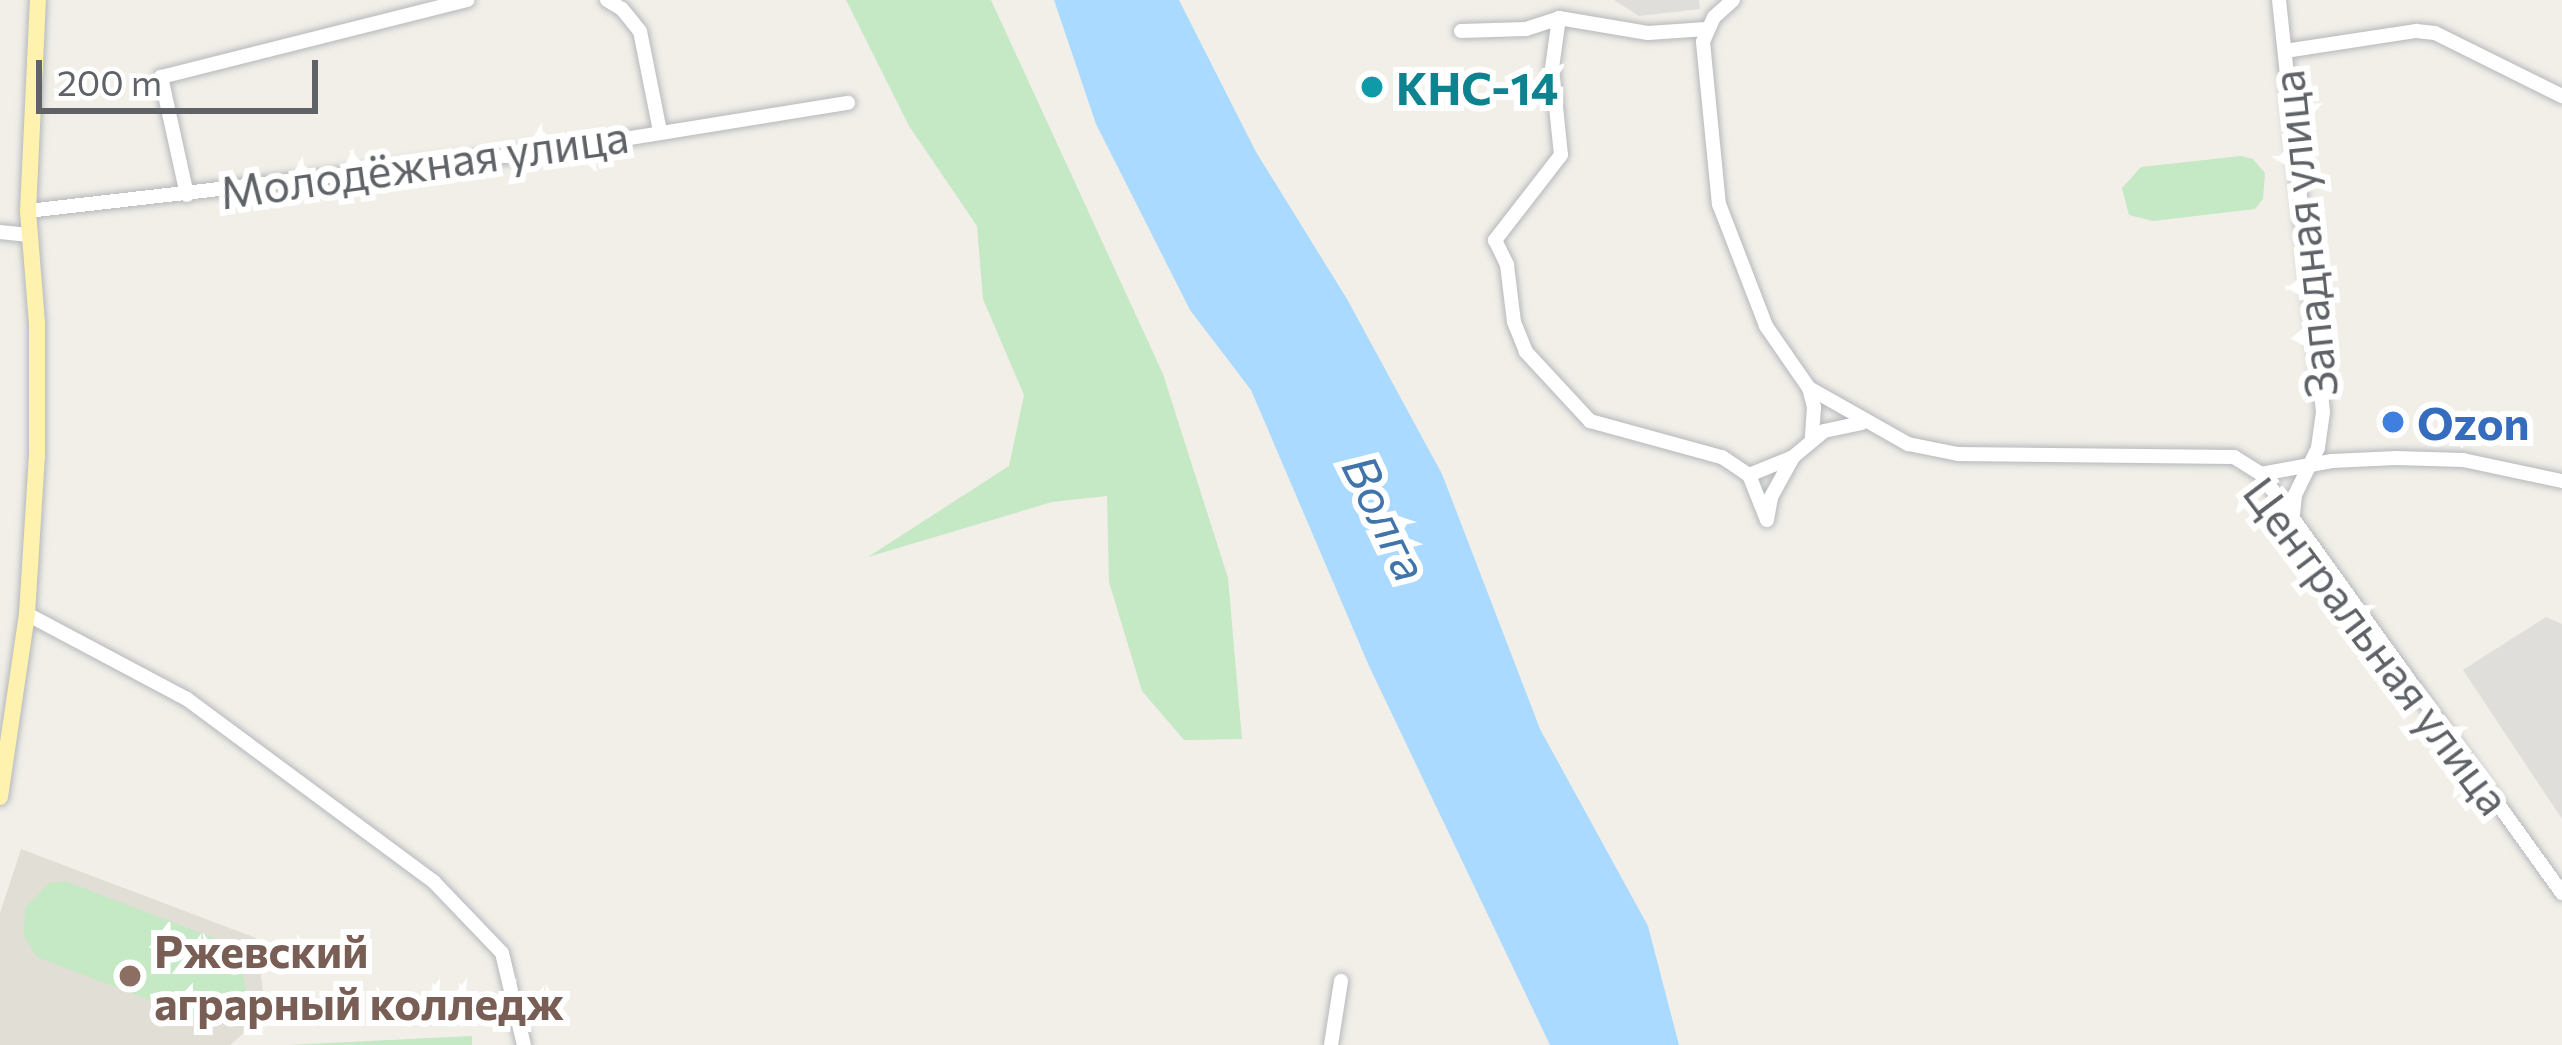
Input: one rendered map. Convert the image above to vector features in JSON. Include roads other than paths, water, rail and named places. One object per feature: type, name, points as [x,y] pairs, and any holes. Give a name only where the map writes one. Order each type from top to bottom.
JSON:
[{"type":"main road","points":[[0,797],[28,614],[39,391],[28,211],[38,0]]},
{"type":"street","name":"Молодёжная улица","points":[[187,195],[161,77],[467,0]]},
{"type":"street","name":"Молодёжная улица","points":[[607,0],[622,8],[640,31],[660,131]]},
{"type":"street","points":[[1461,31],[1526,29],[1559,18],[1648,33],[1706,29],[1732,0]]},
{"type":"street","name":"Западная улица","points":[[2279,0],[2322,397],[2322,431],[2295,495],[2293,516]]},
{"type":"street","points":[[1559,18],[1552,68],[1561,155],[1496,240],[1507,265],[1514,322],[1526,352],[1590,421],[1722,457],[1749,476],[1767,520],[1771,497],[1793,457],[1812,438],[1863,422]]},
{"type":"street","name":"Центральная улица","points":[[1706,29],[1714,173],[1727,233],[1766,326],[1809,388],[1908,444],[1958,454],[2234,457],[2261,474],[2562,892]]},
{"type":"street","points":[[2285,51],[2416,31],[2435,33],[2562,96]]},
{"type":"street","name":"Молодёжная улица","points":[[28,211],[550,152],[848,103]]},
{"type":"street","points":[[0,232],[29,235]]},
{"type":"street","points":[[1809,388],[1814,407],[1812,438]]},
{"type":"street","points":[[1749,476],[1793,457]]},
{"type":"street","points":[[2261,474],[2396,458],[2462,460],[2562,482]]},
{"type":"street","points":[[28,614],[188,699],[434,882],[502,952],[524,1045]]},
{"type":"street","points":[[1331,1045],[1341,981]]},
{"type":"water","name":"Волга","points":[[1054,0],[1179,0],[1256,152],[1347,299],[1442,474],[1540,729],[1648,926],[1679,1045],[1550,1045],[1369,666],[1251,390],[1190,310],[1096,124]]},
{"type":"place","name":"КНС-14","points":[[1372,87]]},
{"type":"place","name":"Ozon","points":[[2393,422]]},
{"type":"place","name":"Ржевский аграрный колледж","points":[[130,976]]}]
